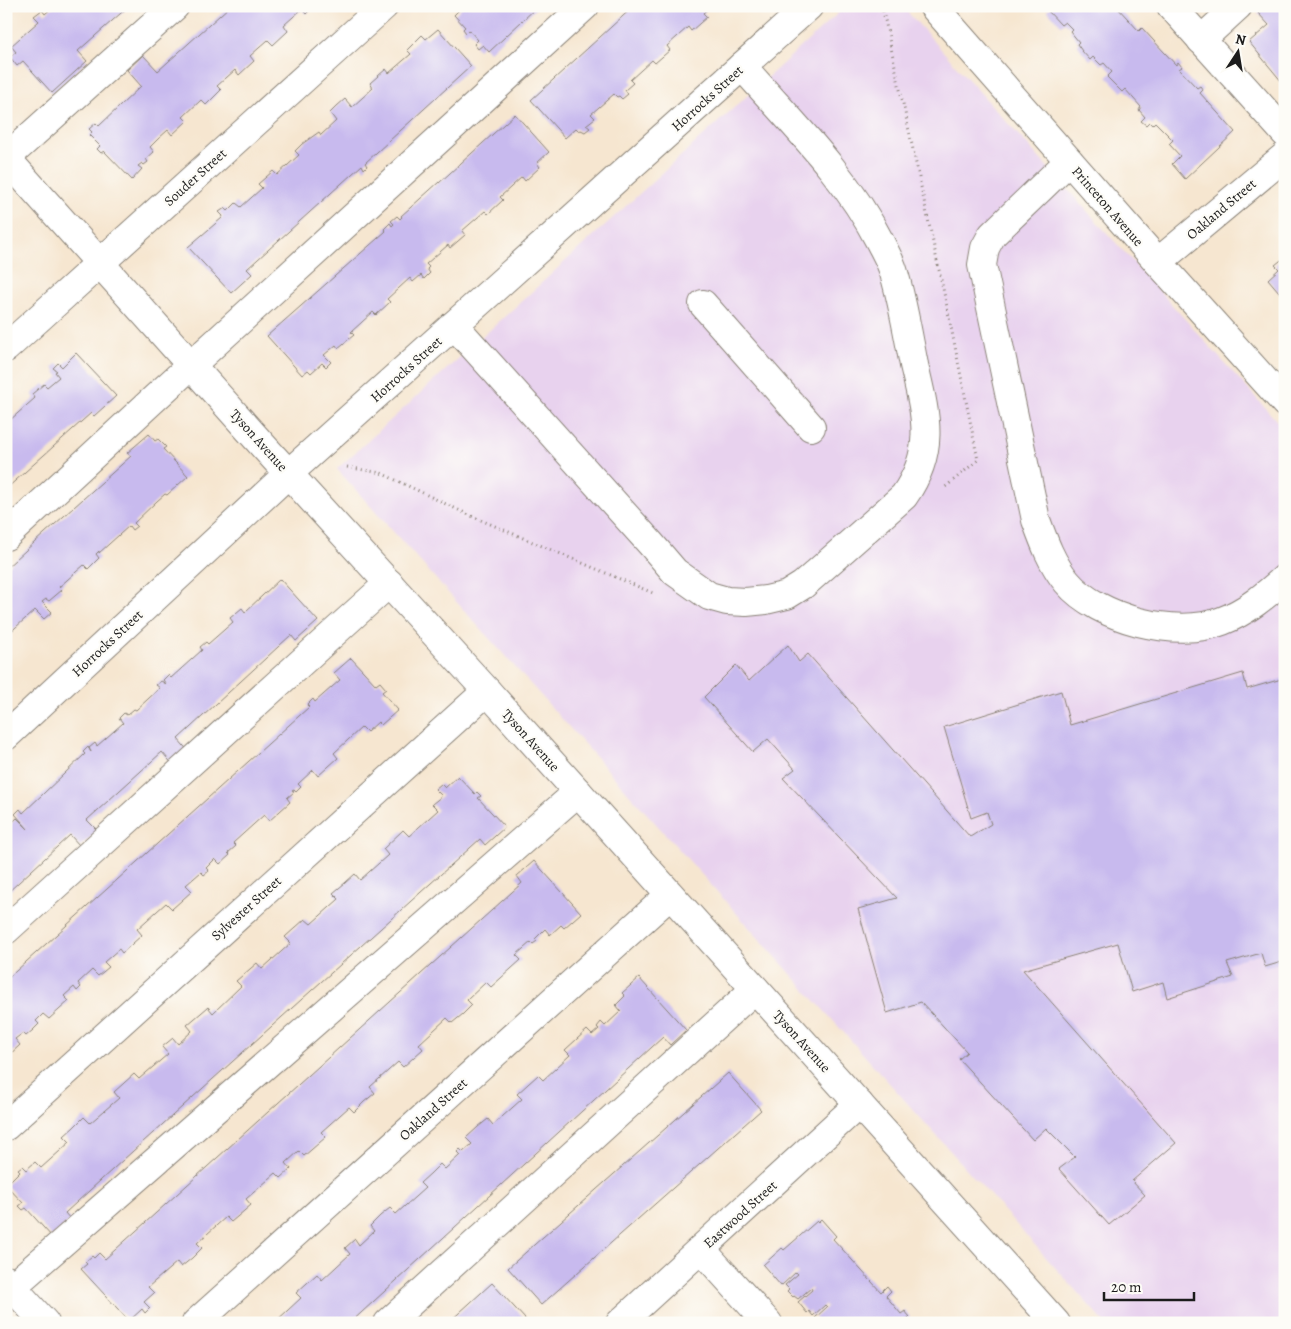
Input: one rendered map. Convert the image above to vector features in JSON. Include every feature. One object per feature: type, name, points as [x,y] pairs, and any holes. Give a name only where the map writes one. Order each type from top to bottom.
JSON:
[{"type":"street","points":[[6,158],[175,6]]},
{"type":"street","name":"Souder Street","points":[[6,348],[384,6]]},
{"type":"street","points":[[6,536],[585,6]]},
{"type":"street","name":"Horrocks Street","points":[[6,736],[290,473],[809,6]]},
{"type":"street","name":"Princeton Avenue","points":[[934,6],[1158,262],[1280,389]]},
{"type":"street","points":[[1170,6],[1285,133]]},
{"type":"street","points":[[1201,40],[1238,6]]},
{"type":"street","points":[[454,326],[675,572],[708,596],[746,602],[787,595],[803,585],[904,496],[916,479],[922,464],[926,446],[926,425],[894,272],[870,222],[841,179],[742,66]]},
{"type":"street","name":"Oakland Street","points":[[1158,262],[1285,156]]},
{"type":"street","name":"Tyson Avenue","points":[[6,158],[192,364],[265,448],[290,473],[1056,1323]]},
{"type":"street","points":[[1069,161],[992,235],[985,248],[982,265],[1036,520],[1056,566],[1068,583],[1088,600],[1129,620],[1171,628],[1199,627],[1222,622],[1262,598],[1285,578]]},
{"type":"street","points":[[703,304],[810,427]]},
{"type":"street","points":[[6,930],[389,583]]},
{"type":"street","name":"Sylvester Street","points":[[6,1126],[487,691]]},
{"type":"street","points":[[45,1323],[8,1287],[578,792]]},
{"type":"street","name":"Oakland Street","points":[[196,1323],[670,895]]},
{"type":"street","points":[[388,1323],[755,989]]},
{"type":"street","name":"Eastwood Street","points":[[620,1323],[859,1104]]},
{"type":"street","points":[[701,1249],[768,1323]]},
{"type":"shaded area","points":[[846,6],[902,6],[1285,430],[1285,1323],[1105,1323],[337,469]]},
{"type":"building","points":[[54,6],[129,6],[78,51],[87,61],[52,93],[23,61],[17,66],[10,57],[16,52],[11,46],[39,21],[34,16],[42,10],[45,14]]},
{"type":"building","points":[[230,6],[314,6],[306,14],[302,9],[284,25],[288,31],[273,45],[268,40],[250,56],[254,61],[239,75],[235,70],[217,86],[221,90],[206,105],[201,100],[183,117],[187,121],[172,135],[168,130],[158,139],[150,147],[154,152],[146,159],[148,162],[138,166],[142,169],[132,180],[104,151],[101,153],[97,149],[100,146],[89,135],[92,132],[89,129],[96,123],[99,126],[141,86],[127,70],[143,55],[158,71]]},
{"type":"building","points":[[463,6],[538,6],[489,52],[483,45],[478,49],[474,44],[478,40],[469,30],[466,33],[463,29],[465,27],[454,15]]},
{"type":"building","points":[[634,6],[711,6],[703,13],[707,17],[691,31],[688,27],[667,46],[670,50],[655,63],[652,60],[630,80],[633,83],[625,90],[628,94],[622,99],[614,94],[591,114],[595,118],[586,125],[590,128],[585,132],[579,131],[576,128],[565,138],[531,100]]},
{"type":"building","points":[[1052,6],[1116,6],[1139,31],[1142,28],[1176,65],[1178,62],[1182,67],[1179,69],[1197,88],[1200,86],[1203,90],[1200,93],[1235,132],[1185,179],[1172,164],[1180,156],[1169,144],[1173,140],[1155,122],[1152,125],[1149,122],[1146,125],[1141,121],[1145,117],[1139,110],[1141,107],[1125,89],[1122,92],[1107,77],[1112,72],[1104,63],[1101,65],[1093,57],[1090,60],[1082,51],[1077,44],[1079,42],[1070,31],[1072,29],[1065,22],[1061,25],[1047,10]]},
{"type":"building","points":[[1266,6],[1279,6],[1285,13],[1285,80],[1282,82],[1249,42],[1269,25],[1258,13]]},
{"type":"building","points":[[438,29],[471,66],[365,163],[367,166],[364,169],[362,165],[247,269],[252,274],[231,293],[188,247],[222,218],[223,216],[219,212],[225,208],[228,211],[236,203],[241,207],[262,188],[258,184],[273,171],[277,175],[299,155],[295,151],[302,144],[319,132],[321,135],[336,121],[330,113],[345,99],[352,107],[373,88],[370,83],[386,69],[389,73],[411,54],[407,50],[422,35],[426,39]]},
{"type":"building","points":[[515,114],[549,152],[537,163],[540,167],[525,181],[522,177],[500,197],[503,200],[488,214],[485,211],[462,231],[465,235],[450,248],[448,245],[426,264],[429,267],[427,269],[430,273],[424,279],[421,275],[413,282],[410,278],[387,299],[390,302],[376,315],[373,312],[351,332],[354,335],[338,348],[336,345],[324,355],[331,362],[326,367],[322,363],[311,373],[308,370],[302,375],[267,336],[386,231],[384,229],[390,223],[392,226],[394,224],[391,221],[397,216],[400,219],[401,216]]},
{"type":"building","points":[[1285,257],[1285,299],[1268,279],[1279,269],[1275,265]]},
{"type":"building","points":[[76,353],[116,396],[94,416],[91,413],[6,489],[6,416],[9,421],[35,398],[32,394],[44,384],[47,387],[59,377],[55,372],[57,371],[53,368],[58,363],[62,367]]},
{"type":"building","points":[[149,434],[155,441],[158,439],[166,447],[163,449],[188,476],[167,495],[165,494],[134,523],[137,526],[132,530],[129,526],[99,553],[99,551],[96,554],[99,558],[88,569],[84,565],[59,587],[62,590],[49,601],[46,599],[42,602],[52,612],[44,619],[35,610],[6,636],[6,568],[131,456],[127,453]]},
{"type":"building","points":[[280,579],[318,621],[296,641],[291,635],[178,739],[189,752],[174,766],[162,752],[87,820],[98,831],[80,846],[70,835],[6,894],[6,828],[17,818],[28,829],[15,814],[20,809],[23,813],[85,754],[83,752],[88,747],[91,752],[89,748],[95,743],[97,746],[123,723],[119,718],[124,713],[127,715],[134,709],[136,710],[160,688],[156,685],[161,681],[166,684],[163,680],[168,675],[171,678],[202,650],[200,647],[206,642],[208,644],[233,622],[230,618],[242,608],[245,612]]},
{"type":"building","points":[[788,645],[799,662],[808,654],[970,837],[991,824],[987,812],[971,818],[944,727],[1061,691],[1070,725],[1243,673],[1247,689],[1285,678],[1285,961],[1265,967],[1261,953],[1227,963],[1233,977],[1167,998],[1163,982],[1132,992],[1118,943],[1023,970],[1176,1143],[1132,1181],[1145,1195],[1109,1225],[1059,1169],[1075,1157],[1046,1128],[1033,1140],[959,1059],[967,1052],[921,1002],[887,1013],[858,909],[897,898],[783,778],[795,769],[768,739],[753,752],[704,697],[736,665],[749,681]]},
{"type":"building","points":[[351,658],[376,685],[380,682],[386,689],[382,692],[398,710],[381,725],[378,722],[367,732],[362,727],[334,753],[338,758],[318,776],[313,770],[298,784],[301,787],[296,792],[292,791],[294,792],[287,798],[290,802],[269,821],[264,815],[233,843],[236,846],[220,864],[215,859],[206,868],[209,871],[204,875],[201,872],[186,885],[192,891],[172,909],[166,903],[137,929],[142,935],[122,953],[119,949],[104,962],[109,967],[98,976],[92,970],[78,983],[81,987],[77,991],[74,987],[64,996],[69,1001],[49,1019],[43,1014],[36,1021],[39,1024],[33,1030],[26,1036],[23,1033],[15,1039],[20,1045],[6,1058],[6,980],[309,707],[307,705],[313,699],[315,702],[340,680],[334,673]]},
{"type":"building","points":[[458,776],[475,794],[477,792],[481,796],[478,798],[505,827],[485,845],[480,839],[113,1169],[65,1213],[71,1220],[52,1237],[26,1208],[23,1210],[19,1206],[23,1203],[6,1185],[20,1171],[18,1169],[22,1166],[26,1170],[35,1162],[41,1168],[70,1142],[64,1136],[84,1117],[90,1123],[119,1098],[114,1092],[134,1074],[139,1079],[168,1054],[162,1047],[173,1038],[178,1044],[192,1031],[187,1025],[208,1007],[213,1013],[241,986],[236,981],[257,963],[262,969],[291,943],[285,937],[305,919],[311,924],[339,899],[333,893],[355,874],[360,880],[388,855],[383,849],[403,830],[409,836],[438,810],[432,804],[442,796],[435,789],[441,784],[445,788]]},
{"type":"building","points":[[534,861],[581,913],[564,928],[561,925],[550,935],[545,929],[535,939],[537,941],[533,944],[531,942],[516,955],[521,960],[491,987],[486,982],[467,1000],[472,1005],[463,1014],[452,1023],[447,1018],[419,1044],[423,1049],[403,1067],[398,1062],[370,1087],[375,1093],[354,1112],[349,1107],[321,1132],[326,1137],[304,1156],[299,1151],[286,1163],[291,1169],[281,1178],[276,1173],[246,1199],[251,1205],[231,1222],[226,1217],[197,1243],[202,1248],[192,1258],[181,1267],[177,1262],[148,1287],[154,1293],[144,1302],[150,1308],[145,1313],[142,1309],[129,1321],[81,1269],[87,1264],[85,1262],[92,1256],[94,1258],[99,1253],[105,1259],[522,883],[517,876]]},
{"type":"building","points":[[639,978],[686,1030],[670,1045],[663,1037],[350,1323],[274,1323],[301,1298],[296,1293],[317,1274],[322,1280],[350,1254],[345,1248],[355,1239],[359,1245],[374,1231],[370,1226],[380,1216],[390,1208],[396,1214],[425,1188],[420,1183],[440,1164],[445,1169],[460,1155],[457,1152],[460,1149],[463,1152],[472,1144],[466,1138],[478,1127],[488,1119],[493,1125],[522,1099],[517,1094],[528,1084],[538,1075],[543,1080],[570,1055],[565,1050],[587,1030],[592,1035],[599,1029],[597,1027],[601,1022],[605,1026],[621,1011],[616,1005],[625,996],[622,993]]},
{"type":"building","points":[[728,1073],[761,1110],[541,1305],[508,1268]]},
{"type":"building","points":[[821,1219],[836,1236],[833,1239],[881,1292],[887,1286],[891,1291],[886,1296],[901,1314],[905,1311],[910,1317],[907,1320],[909,1323],[841,1323],[840,1321],[838,1323],[820,1323],[815,1318],[827,1307],[825,1305],[813,1316],[809,1311],[807,1313],[798,1302],[812,1290],[811,1288],[798,1299],[787,1291],[789,1289],[785,1285],[798,1274],[796,1272],[781,1286],[763,1265],[782,1248],[784,1250]]},
{"type":"building","points":[[492,1283],[526,1320],[523,1323],[448,1323]]}]
